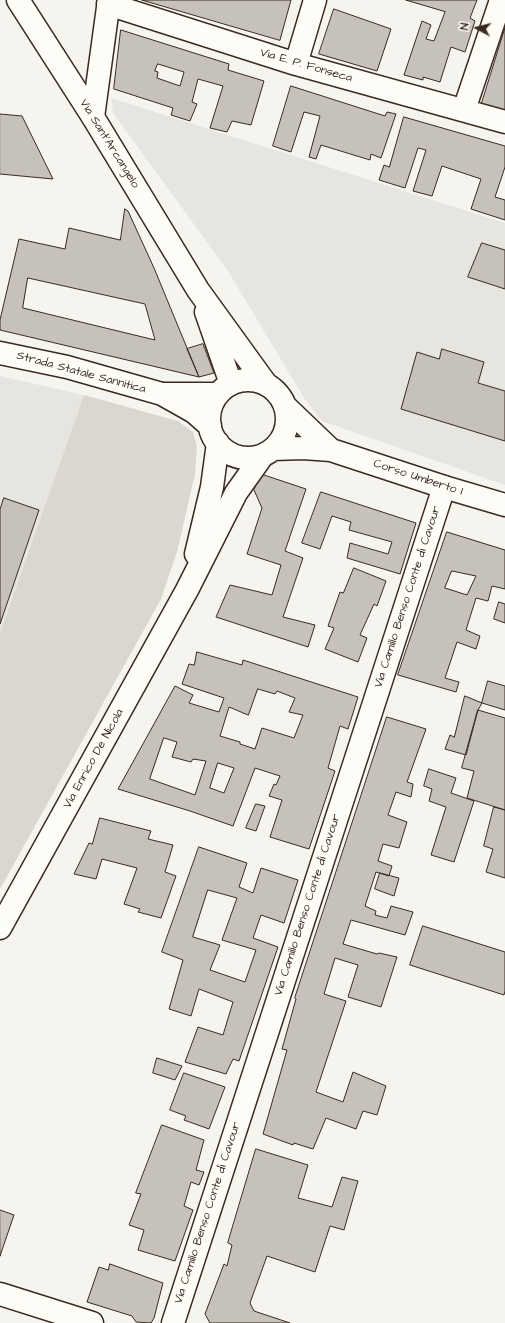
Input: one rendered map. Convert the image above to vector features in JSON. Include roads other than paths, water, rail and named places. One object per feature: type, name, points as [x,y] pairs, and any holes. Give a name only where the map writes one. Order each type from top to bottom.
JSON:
[{"type":"street","name":"Via Sant'Arcangelo","points":[[18,0],[93,117],[198,290]]},
{"type":"street","points":[[296,64],[315,0]]},
{"type":"street","points":[[464,110],[501,0]]},
{"type":"street","points":[[93,117],[109,2]]},
{"type":"street","name":"Via E. P. Fonseca","points":[[109,2],[296,64],[505,122]]},
{"type":"street","points":[[187,590],[236,493],[268,452],[281,440],[286,429],[287,418],[285,406],[281,397],[266,384],[198,290]]},
{"type":"street","points":[[198,290],[224,389]]},
{"type":"street","name":"Strada Statale Sannitica","points":[[0,352],[67,367],[162,394],[194,412],[214,434]]},
{"type":"street","points":[[187,590],[212,487],[214,434],[210,415],[212,404],[224,389],[248,380],[266,384]]},
{"type":"street","name":"Strada Statale Sannitica","points":[[162,394],[224,389]]},
{"type":"street","name":"Corso Umberto I","points":[[285,406],[331,450]]},
{"type":"street","points":[[214,434],[227,452],[239,457],[251,458],[268,452]]},
{"type":"street","name":"Corso Umberto I","points":[[268,452],[303,448],[331,450],[444,487],[505,505]]},
{"type":"street","name":"Via Camillo Benso Conte di Cavour","points":[[173,1323],[444,487]]},
{"type":"street","name":"Via Enrico De Nicola","points":[[0,928],[187,590]]},
{"type":"street","points":[[0,1294],[66,1319],[92,1323]]}]
